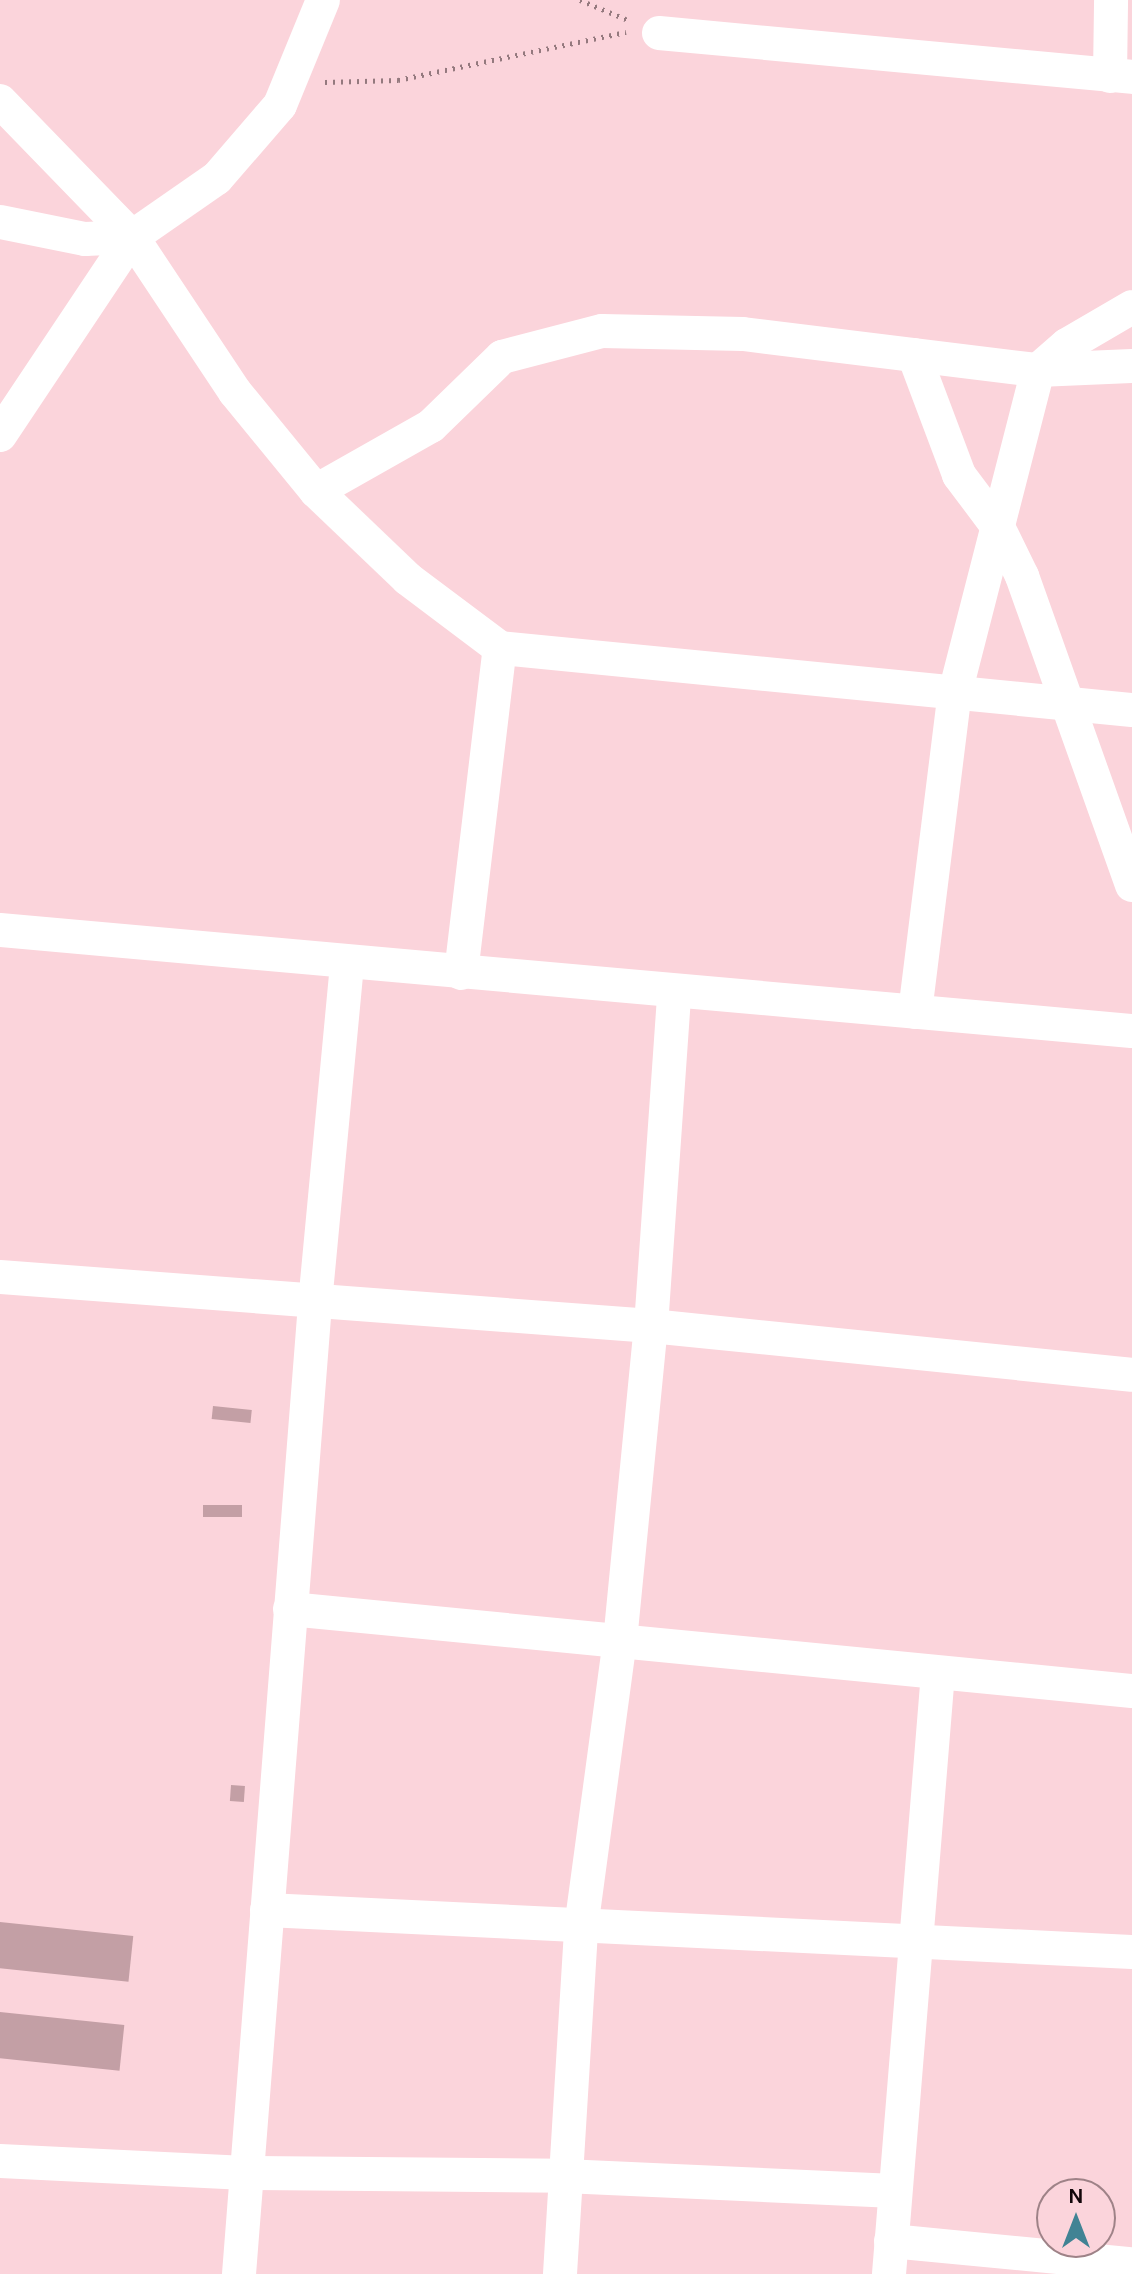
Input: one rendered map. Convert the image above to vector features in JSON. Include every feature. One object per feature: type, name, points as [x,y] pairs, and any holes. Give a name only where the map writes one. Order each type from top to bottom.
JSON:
[{"type":"street","points":[[0,435],[132,237],[217,178],[280,105],[323,0]]},
{"type":"street","points":[[659,33],[1121,76],[1111,0]]},
{"type":"street","points":[[0,101],[132,237],[235,392],[316,491],[408,579],[500,648],[1132,710]]},
{"type":"street","points":[[0,222],[85,239],[132,237]]},
{"type":"street","points":[[915,1012],[955,693],[1038,370],[1067,345],[1132,307]]},
{"type":"street","points":[[316,491],[431,426],[502,357],[602,331],[743,334],[1038,370],[1132,366]]},
{"type":"street","points":[[914,355],[959,475],[998,527],[1070,704],[1132,885]]},
{"type":"street","points":[[461,973],[500,648]]},
{"type":"street","points":[[0,930],[674,993],[1132,1031]]},
{"type":"street","points":[[239,2274],[315,1303],[347,963]]},
{"type":"street","points":[[560,2274],[581,1928],[620,1641],[651,1326],[674,993]]},
{"type":"street","points":[[0,1277],[651,1326],[1132,1375]]},
{"type":"street","points":[[290,1609],[1132,1691]]},
{"type":"street","points":[[938,1673],[913,1941],[890,2258],[1132,2264]]},
{"type":"street","points":[[267,1910],[581,1928],[1132,1952]]},
{"type":"street","points":[[0,2161],[246,2173],[564,2176],[895,2191]]},
{"type":"path","points":[[580,0],[659,33]]},
{"type":"path","points":[[286,91],[442,73],[615,32],[659,33]]},
{"type":"building","points":[[213,1406],[252,1410],[250,1423],[212,1419]]},
{"type":"building","points":[[203,1505],[242,1505],[242,1517],[203,1517]]},
{"type":"building","points":[[231,1785],[245,1786],[244,1802],[230,1801]]},
{"type":"building","points":[[0,1922],[133,1936],[128,1982],[0,1968]]},
{"type":"building","points":[[0,2012],[124,2025],[120,2071],[0,2058]]}]
